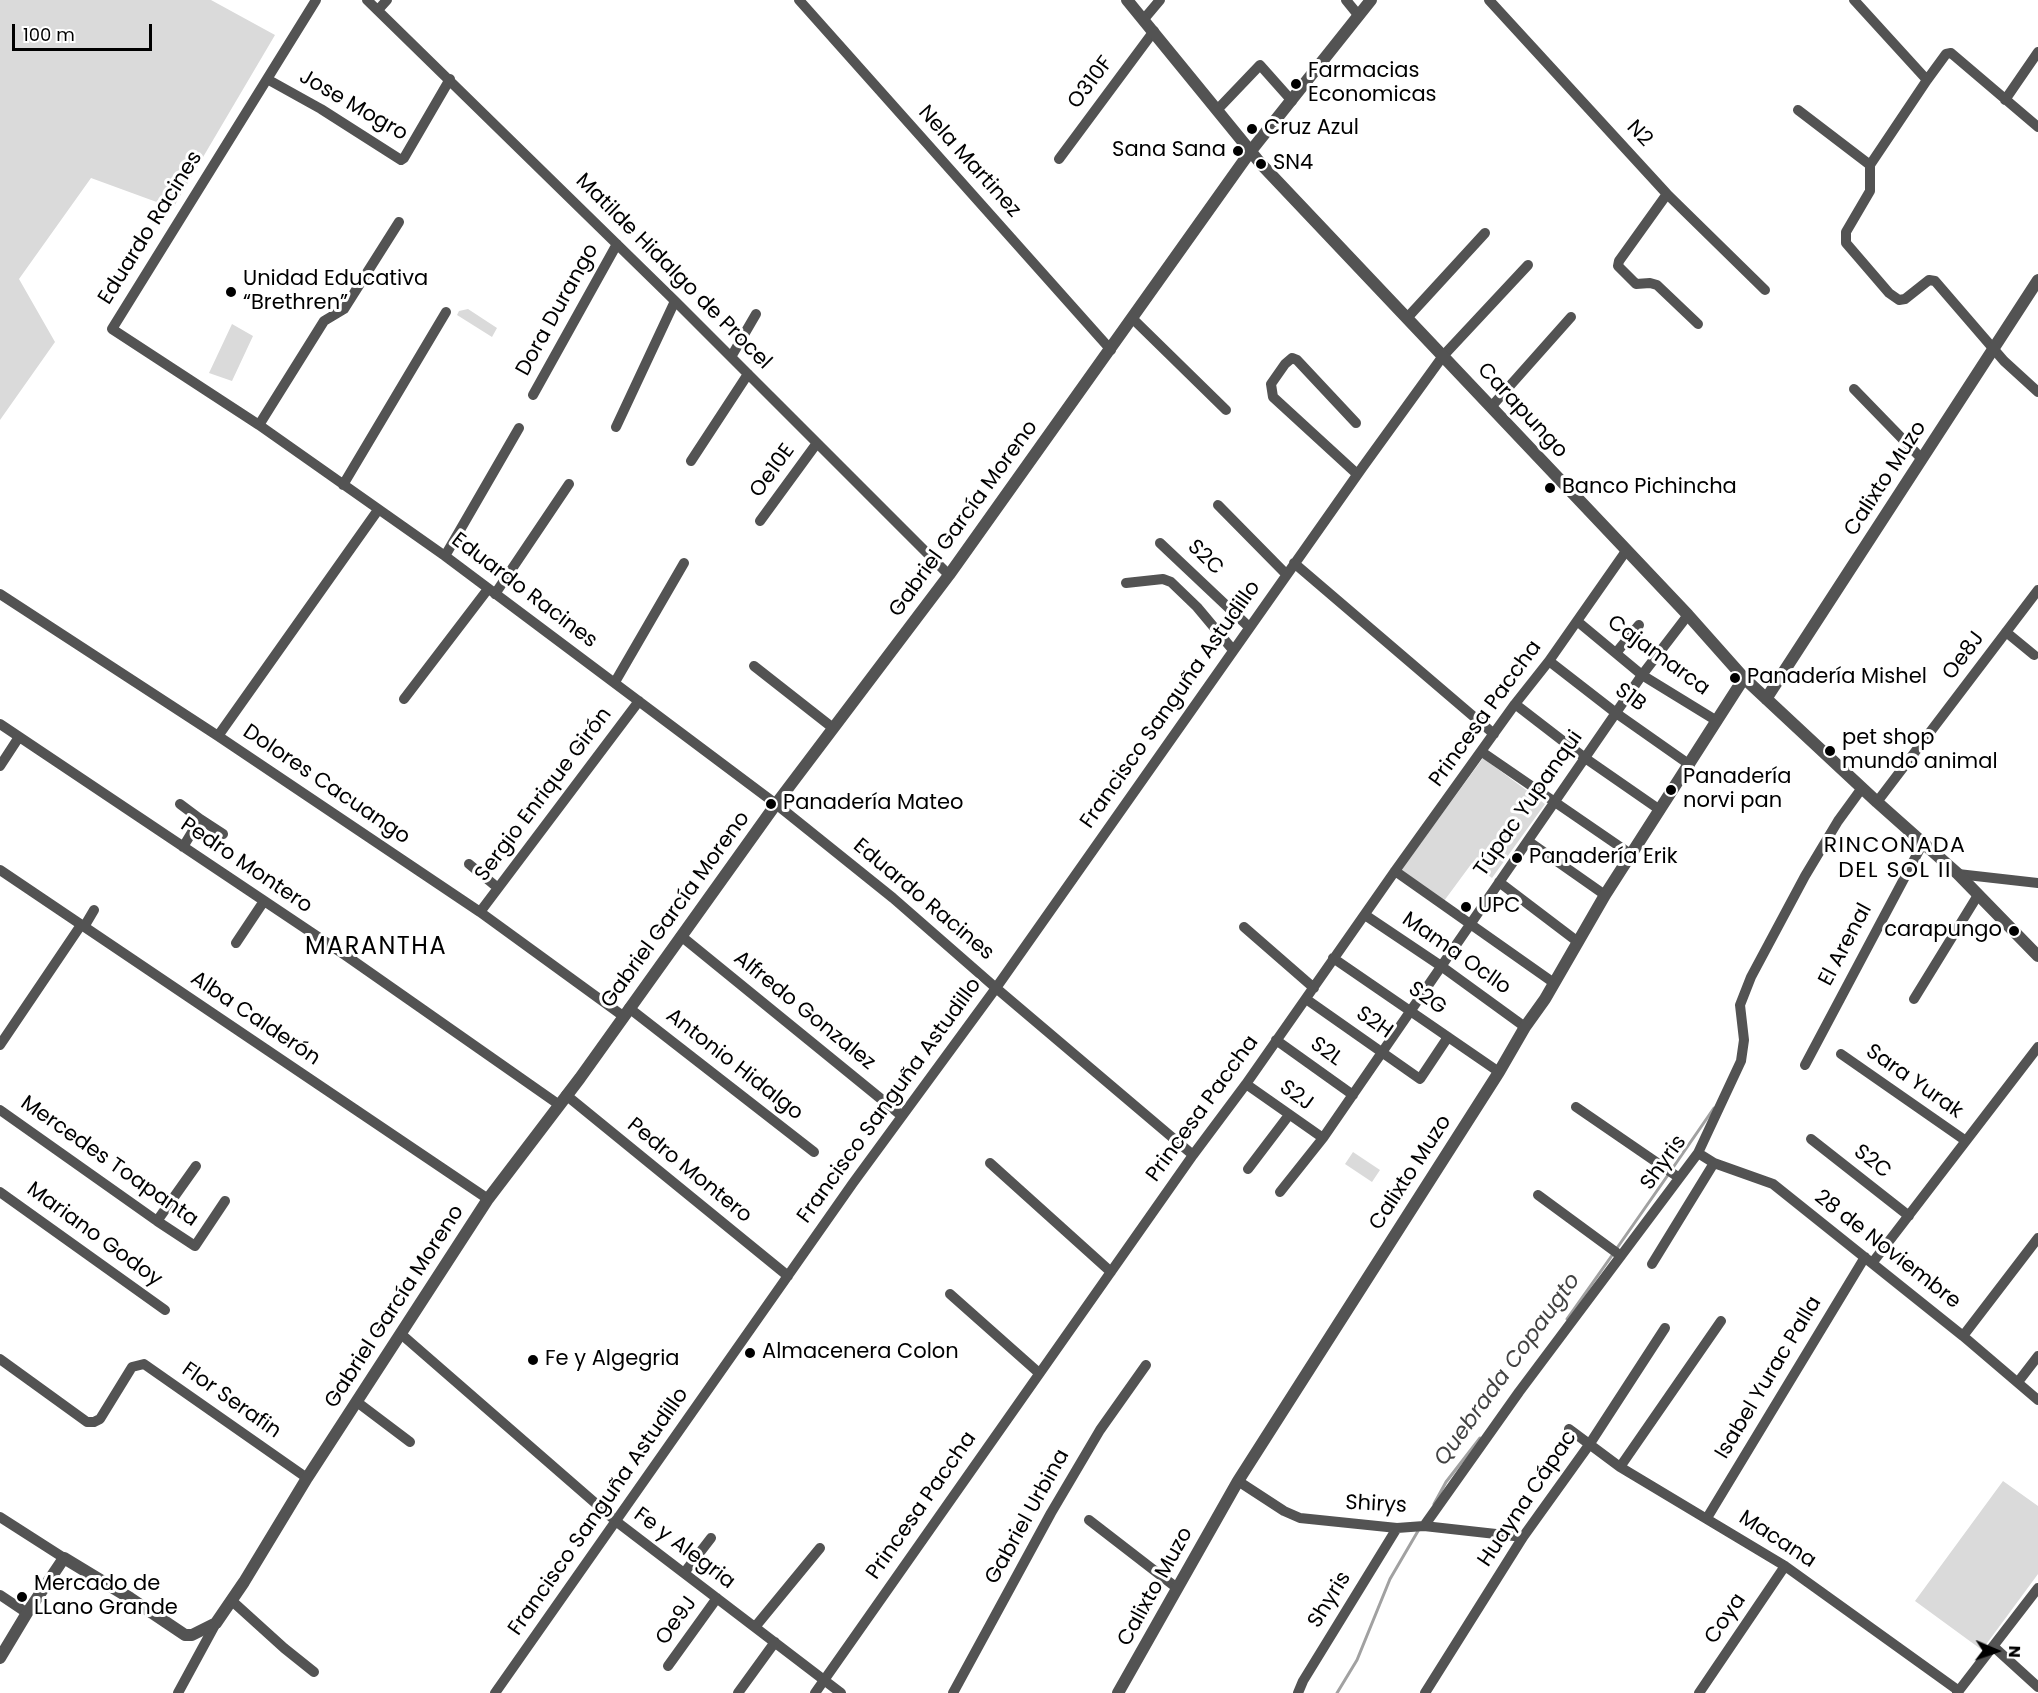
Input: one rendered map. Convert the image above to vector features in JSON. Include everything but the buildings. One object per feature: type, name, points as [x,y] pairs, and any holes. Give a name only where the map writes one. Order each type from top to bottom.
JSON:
[{"type":"street","name":"Eduardo Racines","points":[[316,0],[112,329],[259,425],[445,556],[776,804],[893,898],[1193,1155]]},
{"type":"street","name":"Matilde Hidalgo de Procel","points":[[367,0],[675,301],[949,575]]},
{"type":"street","points":[[378,10],[387,0]]},
{"type":"street","name":"Nela Martinez","points":[[799,0],[1111,350]]},
{"type":"street","name":"Carapungo","points":[[1127,0],[1250,152],[1688,615],[1744,678],[1958,874],[2038,956]]},
{"type":"street","points":[[1144,19],[1160,0]]},
{"type":"street","points":[[1346,0],[1359,16]]},
{"type":"street","name":"Gabriel García Moreno","points":[[216,1623],[488,1199],[776,804],[949,575],[1250,152],[1371,0]]},
{"type":"street","name":"N2","points":[[1489,0],[1667,194],[1765,290]]},
{"type":"street","points":[[1854,0],[1927,80]]},
{"type":"street","name":"O310F","points":[[1059,159],[1154,31]]},
{"type":"street","points":[[2005,100],[2038,52]]},
{"type":"street","points":[[2038,127],[1951,53],[1946,54],[1870,165],[1870,191],[1846,231],[1846,243],[1889,293],[1899,300],[1905,299],[1929,280],[1935,281],[2004,361],[2038,392]]},
{"type":"street","points":[[1217,110],[1260,65],[1292,101]]},
{"type":"street","name":"Jose Mogro","points":[[267,79],[321,109],[401,160],[450,79]]},
{"type":"street","points":[[1798,110],[1870,165]]},
{"type":"street","points":[[1667,194],[1619,261],[1618,266],[1636,284],[1657,285],[1698,324]]},
{"type":"street","points":[[259,425],[324,321],[344,309],[399,222]]},
{"type":"street","points":[[1407,318],[1485,233]]},
{"type":"street","name":"Dora Durango","points":[[532,395],[617,244]]},
{"type":"street","name":"Francisco Sanguña Astudillo","points":[[495,1693],[788,1276],[996,988],[1357,474],[1443,357],[1528,265]]},
{"type":"street","name":"Calixto Muzo","points":[[1766,699],[2038,280]]},
{"type":"street","points":[[616,427],[675,301]]},
{"type":"street","points":[[343,485],[446,312]]},
{"type":"street","points":[[731,357],[756,314]]},
{"type":"street","points":[[1491,407],[1570,317]]},
{"type":"street","points":[[1133,319],[1226,410]]},
{"type":"street","points":[[1356,423],[1297,360],[1292,358],[1285,364],[1271,384],[1273,397],[1357,474]]},
{"type":"street","points":[[691,461],[748,374]]},
{"type":"street","points":[[1854,389],[1922,459]]},
{"type":"street","points":[[445,556],[519,428]]},
{"type":"street","name":"Oe10E","points":[[760,521],[817,443]]},
{"type":"street","points":[[404,699],[492,592],[569,484]]},
{"type":"street","points":[[1218,506],[1286,574]]},
{"type":"street","points":[[218,736],[378,510]]},
{"type":"street","name":"S2C","points":[[1160,543],[1249,627]]},
{"type":"street","name":"Princesa Paccha","points":[[815,1693],[1193,1155],[1246,1084],[1515,704],[1549,661],[1626,550]]},
{"type":"street","points":[[615,682],[684,563]]},
{"type":"street","points":[[1294,563],[1494,734]]},
{"type":"street","points":[[1126,583],[1163,579],[1171,582],[1197,607],[1233,650]]},
{"type":"street","name":"Oe8J","points":[[1877,802],[2038,590]]},
{"type":"street","name":"Dolores Cacuango","points":[[0,594],[218,736],[626,1012]]},
{"type":"street","name":"Túpac Yupanqui","points":[[1280,1192],[1323,1138],[1642,675],[1688,615]]},
{"type":"street","name":"Cajamarca","points":[[1577,621],[1642,675],[1717,721]]},
{"type":"street","points":[[1616,653],[1639,625]]},
{"type":"street","points":[[2006,632],[2034,655]]},
{"type":"street","name":"S1B","points":[[1549,661],[1616,713],[1690,765]]},
{"type":"street","points":[[754,666],[834,728]]},
{"type":"street","name":"Calixto Muzo","points":[[1118,1693],[1238,1481],[1499,1072],[1605,895],[1744,678]]},
{"type":"street","name":"Sergio Enrique Girón","points":[[480,912],[639,701]]},
{"type":"street","points":[[1515,704],[1585,758],[1660,810]]},
{"type":"street","name":"Pedro Montero","points":[[0,724],[562,1100],[788,1276]]},
{"type":"street","points":[[0,766],[19,737]]},
{"type":"street","points":[[1482,752],[1632,855]]},
{"type":"street","name":"Shyris","points":[[1424,1527],[1519,1392],[1698,1153],[1741,1061],[1744,1040],[1740,1005],[1751,977],[1804,876],[1838,820],[1862,788]]},
{"type":"street","points":[[180,804],[223,834]]},
{"type":"street","points":[[183,847],[200,819]]},
{"type":"street","points":[[1528,841],[1605,895]]},
{"type":"street","name":"El Arenal","points":[[1805,1065],[1923,843]]},
{"type":"street","points":[[469,864],[498,888]]},
{"type":"street","name":"Alba Calderón","points":[[0,870],[488,1199]]},
{"type":"street","points":[[1395,871],[1554,983]]},
{"type":"street","points":[[1958,874],[2038,883]]},
{"type":"street","points":[[1499,882],[1578,942]]},
{"type":"street","points":[[1914,999],[1978,895]]},
{"type":"street","points":[[236,943],[264,902]]},
{"type":"street","points":[[0,1044],[94,910]]},
{"type":"street","name":"Mama Ocllo","points":[[1365,915],[1441,966],[1525,1027]]},
{"type":"street","points":[[1244,927],[1314,988]]},
{"type":"street","name":"Alfredo Gonzalez","points":[[681,936],[902,1116]]},
{"type":"street","name":"S2G","points":[[1333,958],[1499,1072]]},
{"type":"street","name":"S2H","points":[[1306,999],[1420,1079],[1448,1037]]},
{"type":"street","name":"Antonio Hidalgo","points":[[626,1012],[814,1152]]},
{"type":"street","name":"S2L","points":[[1276,1040],[1353,1095]]},
{"type":"street","name":"Isabel Yurac Palla","points":[[1707,1518],[1869,1260],[1909,1216],[2038,1047]]},
{"type":"street","name":"Sara Yurak","points":[[1840,1054],[1966,1141]]},
{"type":"street","name":"S2J","points":[[1246,1084],[1323,1138]]},
{"type":"street","points":[[1576,1107],[1678,1177]]},
{"type":"street","name":"Mercedes Toapanta","points":[[0,1110],[195,1246],[225,1201]]},
{"type":"street","points":[[1248,1169],[1289,1115]]},
{"type":"street","name":"S2C","points":[[1811,1138],[1909,1216]]},
{"type":"street","name":"28 de Noviembre","points":[[1698,1153],[1714,1163],[1773,1184],[1963,1336],[2038,1400]]},
{"type":"street","points":[[990,1163],[1111,1272]]},
{"type":"street","points":[[1652,1264],[1714,1163]]},
{"type":"street","points":[[157,1221],[196,1166]]},
{"type":"street","name":"Mariano Godoy","points":[[0,1192],[165,1310]]},
{"type":"street","points":[[1538,1195],[1621,1256]]},
{"type":"street","points":[[1963,1336],[2038,1238]]},
{"type":"street","points":[[950,1294],[1039,1373]]},
{"type":"street","points":[[1620,1467],[1721,1321]]},
{"type":"street","name":"Huayna Cápac","points":[[1425,1693],[1523,1537],[1589,1445],[1665,1328]]},
{"type":"street","name":"Fe y Alegria","points":[[401,1334],[617,1522],[841,1693]]},
{"type":"street","points":[[2018,1382],[2038,1356]]},
{"type":"street","name":"Flor Serafin","points":[[0,1359],[87,1422],[100,1419],[132,1367],[144,1364],[307,1478]]},
{"type":"street","name":"Gabriel Urbina","points":[[953,1693],[1056,1504],[1100,1430],[1146,1365]]},
{"type":"street","points":[[357,1402],[410,1442]]},
{"type":"street","name":"Macana","points":[[1569,1429],[1620,1467],[1785,1566],[1958,1692]]},
{"type":"street","name":"Shirys","points":[[1238,1481],[1284,1511],[1300,1518],[1523,1537]]},
{"type":"street","points":[[0,1517],[185,1635],[192,1635],[216,1623]]},
{"type":"street","points":[[1089,1520],[1177,1588]]},
{"type":"street","name":"Shyris","points":[[1298,1693],[1303,1681],[1397,1528]]},
{"type":"street","points":[[684,1573],[711,1538]]},
{"type":"street","points":[[755,1627],[820,1548]]},
{"type":"street","points":[[0,1658],[27,1612],[64,1558]]},
{"type":"street","name":"Coya","points":[[1699,1693],[1785,1566]]},
{"type":"street","points":[[1958,1692],[2038,1588]]},
{"type":"street","points":[[0,1594],[27,1612]]},
{"type":"street","name":"Oe9J","points":[[668,1666],[717,1598]]},
{"type":"street","points":[[231,1600],[314,1672]]},
{"type":"street","points":[[178,1693],[216,1623]]},
{"type":"street","points":[[738,1693],[775,1642]]},
{"type":"street","points":[[1994,1647],[2038,1687]]},
{"type":"shaded area","points":[[0,0],[211,0],[275,35],[173,208],[91,178],[19,279],[55,342],[0,420]]},
{"type":"shaded area","points":[[468,309],[497,328],[492,337],[457,315],[459,311]]},
{"type":"shaded area","points":[[232,324],[253,336],[232,381],[209,373]]},
{"type":"shaded area","points":[[1483,758],[1545,804],[1492,878],[1472,863],[1444,901],[1401,870]]},
{"type":"shaded area","points":[[1353,1152],[1380,1170],[1372,1182],[1345,1164]]},
{"type":"shaded area","points":[[2003,1481],[2038,1506],[2038,1574],[1982,1650],[1915,1601]]},
{"type":"waterway","name":"Quebrada Copaugto","points":[[1672,1169],[1714,1108]]},
{"type":"waterway","name":"Quebrada Copaugto","points":[[1617,1248],[1668,1175]]},
{"type":"waterway","name":"Quebrada Copaugto","points":[[1567,1319],[1613,1254]]},
{"type":"waterway","name":"Quebrada Copaugto","points":[[1434,1504],[1446,1482],[1480,1438]]},
{"type":"waterway","name":"Quebrada Copaugto","points":[[1337,1693],[1357,1660],[1390,1579],[1418,1531]]},
{"type":"place","name":"Farmacias Economicas","points":[[1296,84]]},
{"type":"place","name":"Cruz Azul","points":[[1252,129]]},
{"type":"place","name":"Sana Sana","points":[[1238,151]]},
{"type":"place","name":"SN4","points":[[1261,164]]},
{"type":"place","name":"Unidad Educativa “Brethren”","points":[[231,292]]},
{"type":"place","name":"Banco Pichincha","points":[[1550,488]]},
{"type":"place","name":"Panadería Mishel","points":[[1735,678]]},
{"type":"place","name":"pet shop mundo animal","points":[[1830,751]]},
{"type":"place","name":"Panadería norvi pan","points":[[1671,790]]},
{"type":"place","name":"Panadería Mateo","points":[[771,804]]},
{"type":"place","name":"Panadería Erik","points":[[1517,858]]},
{"type":"place","name":"UPC","points":[[1466,907]]},
{"type":"place","name":"carapungo","points":[[2014,931]]},
{"type":"place","name":"Almacenera Colon","points":[[750,1353]]},
{"type":"place","name":"Fe y Algegria","points":[[533,1360]]},
{"type":"place","name":"Mercado de LLano Grande","points":[[22,1597]]},
{"type":"district","name":"RINCONADA DEL SOL II","points":[[1895,858]]},
{"type":"district","name":"MARANTHA","points":[[376,948]]}]
